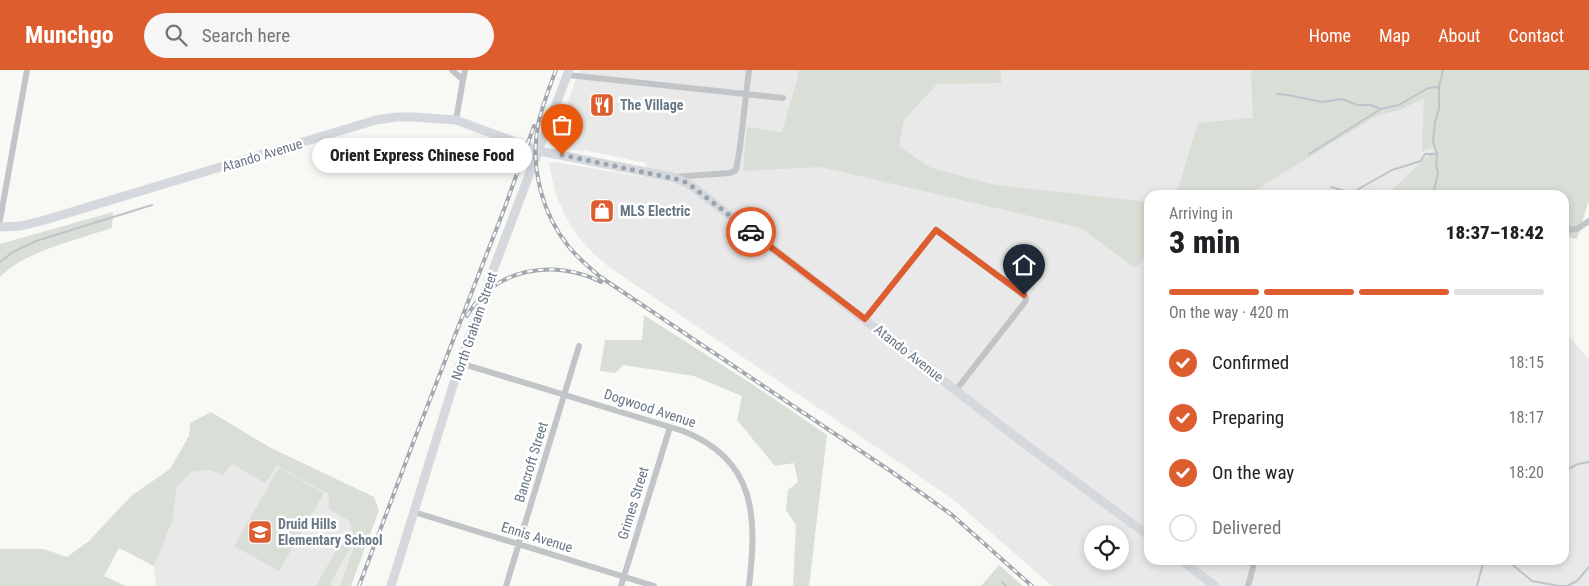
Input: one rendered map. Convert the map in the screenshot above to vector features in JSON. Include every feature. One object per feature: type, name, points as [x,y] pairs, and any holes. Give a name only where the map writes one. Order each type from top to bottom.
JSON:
[{"type":"main road","name":"North Graham Street","points":[[391,586],[460,363],[484,294],[568,72]]},
{"type":"main road","name":"Atando Avenue","points":[[0,228],[21,226],[45,220],[376,120],[397,117],[456,120],[539,151],[672,177],[689,184],[1026,444],[1144,532]]},
{"type":"main road","points":[[1188,565],[1215,586]]},
{"type":"street","points":[[0,220],[27,70]]},
{"type":"street","points":[[452,70],[463,80]]},
{"type":"street","points":[[456,120],[465,70]]},
{"type":"street","points":[[672,177],[730,173],[736,170],[749,70]]},
{"type":"street","points":[[568,72],[783,98]]},
{"type":"street","points":[[1569,230],[1577,229],[1589,221]]},
{"type":"street","points":[[865,319],[936,230],[1024,295],[1026,298],[1024,302],[956,390]]},
{"type":"street","name":"Bancroft Street","points":[[506,586],[579,346]]},
{"type":"street","name":"Dogwood Avenue","points":[[460,363],[670,426],[695,436],[717,450],[730,462],[741,481],[751,509],[754,542],[749,586]]},
{"type":"street","name":"Grimes Street","points":[[621,586],[670,426]]},
{"type":"street","name":"Ennis Avenue","points":[[414,512],[654,586]]},
{"type":"street","points":[[1248,586],[1254,565]]},
{"type":"shaded area","points":[[579,70],[1441,70],[1439,147],[1392,190],[1144,190],[1144,565],[1569,565],[1569,337],[1589,359],[1589,586],[1052,586],[955,501],[609,267],[594,254],[578,237],[565,216],[555,192],[549,163],[555,162],[644,177],[646,163],[584,150],[583,152],[568,149],[561,145],[557,137],[558,132]]},
{"type":"shaded area","points":[[799,70],[1001,70],[1001,83],[937,84],[904,120],[899,146],[931,168],[996,185],[1144,201],[1144,259],[1135,268],[1081,228],[821,167],[743,171],[747,127],[782,132]]},
{"type":"shaded area","points":[[1251,70],[1589,70],[1589,200],[1577,239],[1569,237],[1569,190],[1391,190],[1438,147],[1422,151],[1424,98],[1400,110],[1378,115],[1255,190],[1178,190],[1198,123],[1253,118]]},
{"type":"shaded area","points":[[113,212],[112,228],[37,253],[10,268],[0,277],[0,244]]},
{"type":"shaded area","points":[[644,315],[752,384],[827,435],[809,586],[793,586],[796,525],[786,510],[788,490],[798,482],[794,463],[775,466],[737,420],[742,396],[694,376],[624,365],[615,373],[600,371],[605,340],[642,340]]},
{"type":"shaded area","points":[[211,412],[269,447],[374,497],[379,510],[351,586],[340,586],[355,543],[349,521],[329,509],[328,494],[277,466],[265,483],[232,464],[223,475],[210,470],[191,472],[177,487],[172,522],[154,566],[119,548],[104,576],[126,586],[0,586],[0,549],[44,549],[67,557],[89,541],[131,496],[170,469],[189,436],[190,423]]},
{"type":"shaded area","name":"Druid Hills Elementary School","points":[[232,463],[265,483],[277,466],[328,494],[329,509],[349,521],[355,543],[340,586],[156,586],[154,566],[172,522],[177,487],[191,472],[210,470]]},
{"type":"shaded area","points":[[279,468],[324,493],[279,571],[234,546]]},
{"type":"shaded area","points":[[342,540],[352,545],[331,582],[332,586],[316,586]]},
{"type":"shaded area","points":[[999,565],[1023,586],[981,586]]},
{"type":"waterway","points":[[1434,190],[1438,173],[1436,165],[1437,154],[1433,142],[1435,122],[1439,109],[1439,87],[1443,70]]},
{"type":"waterway","points":[[1277,94],[1322,102],[1342,99],[1357,105],[1371,105],[1381,109],[1399,105],[1428,88],[1439,87]]},
{"type":"waterway","points":[[1309,154],[1381,109]]},
{"type":"waterway","points":[[1357,190],[1392,170],[1421,161],[1425,154],[1437,154]]},
{"type":"waterway","points":[[1331,187],[1342,190]]},
{"type":"waterway","points":[[0,262],[13,252],[36,241],[152,205]]},
{"type":"waterway","points":[[1569,468],[1589,462]]},
{"type":"waterway","points":[[1477,586],[1483,565]]},
{"type":"waterway","points":[[1513,565],[1532,581],[1559,586],[1567,586],[1577,581],[1589,567]]},
{"type":"waterway","points":[[1002,582],[1006,586]]},
{"type":"railway","points":[[556,70],[538,125],[536,141],[537,173],[545,205],[560,234],[572,251],[599,276],[892,472],[952,515],[1032,586]]},
{"type":"railway","points":[[359,586],[505,207],[534,126]]},
{"type":"railway","points":[[467,316],[479,300],[493,287],[509,278],[526,272],[564,270],[601,282]]},
{"type":"way so far","points":[[562,155],[681,180],[689,184],[751,232]]},
{"type":"place","name":"The Village","points":[[602,105]]},
{"type":"place","name":"Orient Express Chinese Food","points":[[562,155]]},
{"type":"place","name":"MLS Electric","points":[[602,211]]},
{"type":"place","name":"Druid Hills Elementary School","points":[[260,532]]},
{"type":"route","points":[[751,232],[865,319],[936,230],[1024,295]]}]
